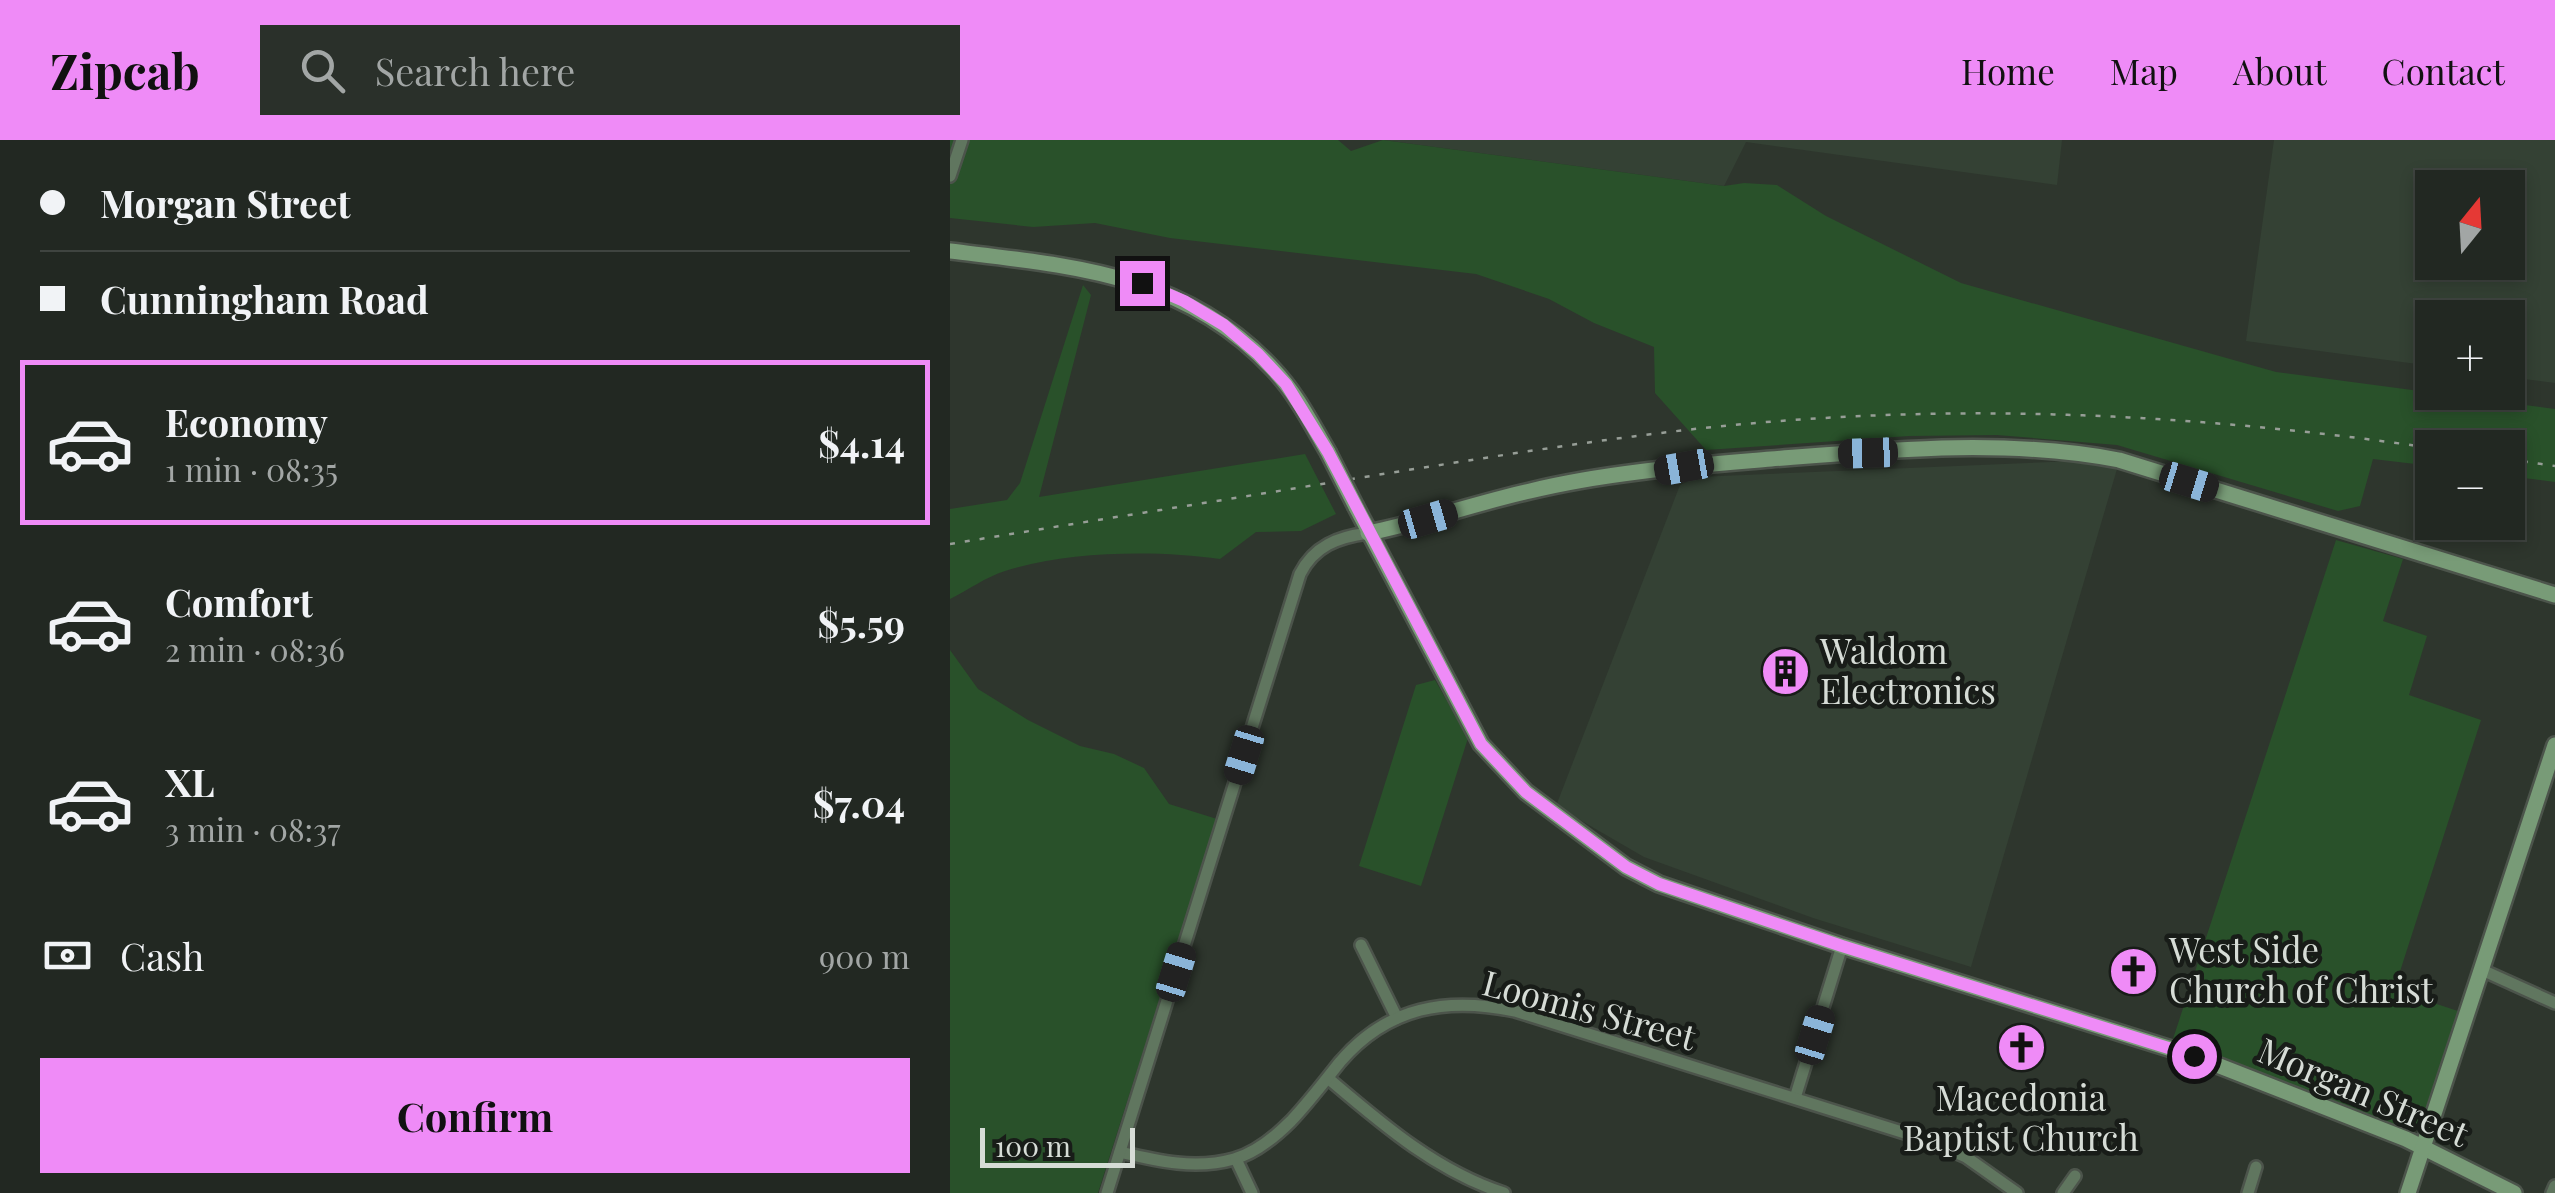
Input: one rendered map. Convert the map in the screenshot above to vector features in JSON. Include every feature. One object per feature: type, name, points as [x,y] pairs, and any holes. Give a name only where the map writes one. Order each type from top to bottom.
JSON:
[{"type":"main road","name":"Morgan Street","points":[[950,251],[1102,272],[1142,283],[1184,301],[1224,325],[1273,368],[1328,452],[1473,732],[1526,792],[1626,867],[1842,946],[2194,1056],[2354,1118],[2514,1193]]},
{"type":"main road","points":[[1368,533],[1532,490],[1684,467],[1832,454],[2051,450],[2119,460],[2555,595]]},
{"type":"main road","points":[[2408,1193],[2555,745]]},
{"type":"street","points":[[950,176],[962,140]]},
{"type":"street","points":[[1107,1193],[1300,574],[1309,557],[1331,542],[1368,533]]},
{"type":"street","points":[[2539,794],[2555,801]]},
{"type":"street","points":[[1361,946],[1397,1018]]},
{"type":"street","points":[[1795,1098],[1842,946]]},
{"type":"street","points":[[2482,970],[2555,1003]]},
{"type":"street","name":"Loomis Street","points":[[1120,1152],[1170,1164],[1236,1158],[1275,1136],[1365,1038],[1397,1018],[1433,1006],[1476,1004],[1795,1098],[1938,1145],[1966,1157],[2018,1193]]},
{"type":"street","points":[[1329,1079],[1396,1136],[1448,1168],[1504,1193]]},
{"type":"street","points":[[1236,1158],[1252,1193]]},
{"type":"street","points":[[2248,1193],[2256,1167]]},
{"type":"street","points":[[2062,1193],[2075,1176]]},
{"type":"street","points":[[2552,1193],[2555,1186]]},
{"type":"shaded area","points":[[1383,140],[2062,140],[2057,185],[1746,142],[1724,186]]},
{"type":"shaded area","points":[[2274,140],[2555,140],[2555,383],[2525,379],[2525,300],[2415,300],[2415,364],[2246,341]]},
{"type":"shaded area","points":[[2076,461],[2117,469],[1971,967],[1813,918],[1644,857],[1556,806],[1680,485],[1697,477]]},
{"type":"green space","points":[[950,140],[1338,140],[1351,151],[1383,140],[1724,186],[1777,185],[1826,216],[1961,283],[2276,372],[2415,390],[2415,410],[2525,410],[2525,405],[2555,409],[2555,482],[2525,478],[2525,430],[2415,430],[2415,464],[2373,459],[2360,506],[2338,511],[2117,445],[1997,435],[1909,436],[1706,450],[1655,393],[1654,347],[1594,323],[1549,299],[1476,274],[1170,238],[1095,223],[1033,227],[950,218]]},
{"type":"green space","points":[[1083,285],[1091,295],[1039,497],[1305,454],[1336,514],[1301,531],[1256,532],[1220,559],[1140,554],[1056,559],[998,574],[950,599],[950,509],[1007,500],[1020,483]]},
{"type":"green space","points":[[2336,540],[2403,559],[2383,621],[2427,636],[2409,695],[2481,720],[2394,990],[2458,1011],[2423,1124],[2404,1133],[2172,1042]]},
{"type":"green space","points":[[950,650],[978,689],[1080,746],[1114,754],[1144,768],[1169,804],[1217,819],[1098,1193],[950,1193]]},
{"type":"green space","points":[[1435,680],[1468,738],[1421,886],[1359,866],[1416,685]]},
{"type":"railway","points":[[950,544],[1546,449],[1703,428],[1808,419],[1965,413],[2121,417],[2277,429],[2415,446]]},
{"type":"railway","points":[[2525,462],[2555,466]]},
{"type":"place","name":"Waldom Electronics","points":[[1785,672]]},
{"type":"place","name":"West Side Church of Christ","points":[[2134,971]]},
{"type":"place","name":"Macedonia Baptist Church","points":[[2021,1047]]},
{"type":"route","points":[[1142,283],[1204,312],[1273,368],[1328,452],[1481,744],[1526,792],[1626,867],[1659,884],[1842,946],[2194,1056]]}]
